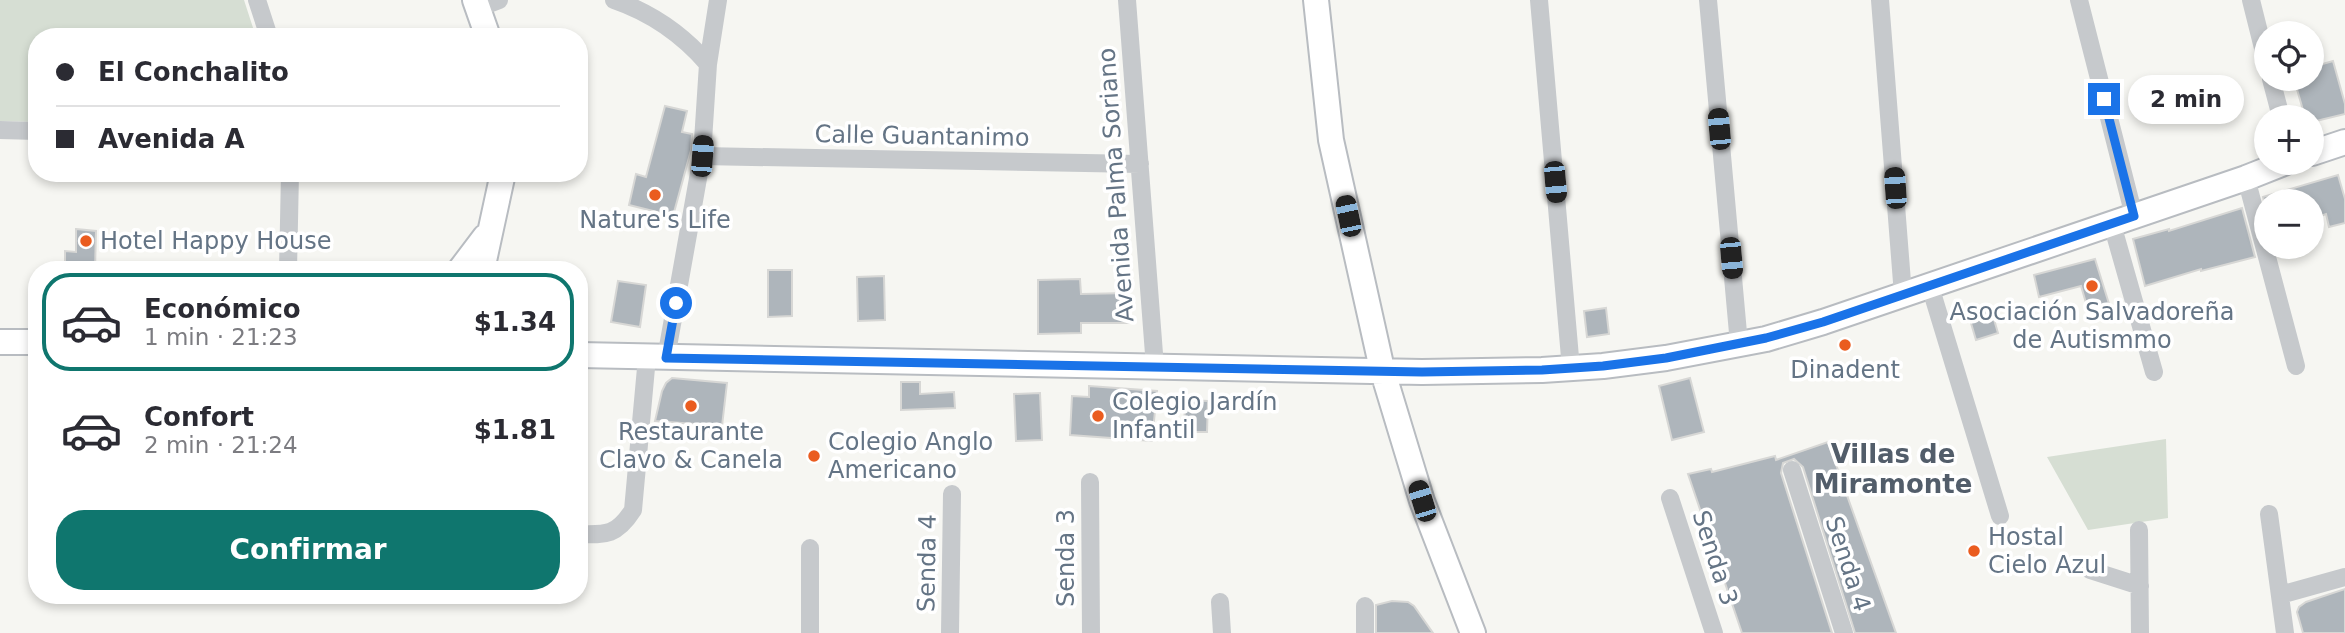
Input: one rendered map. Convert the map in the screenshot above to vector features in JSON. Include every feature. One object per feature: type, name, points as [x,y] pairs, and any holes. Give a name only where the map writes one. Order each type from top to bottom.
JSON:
[{"type":"main road","points":[[1316,0],[1331,140],[1382,369],[1422,501],[1473,633]]},
{"type":"main road","points":[[484,3],[487,28]]},
{"type":"main road","points":[[2324,149],[2345,142]]},
{"type":"main road","points":[[588,355],[1436,372],[1571,369],[1666,358],[1782,335],[2254,175]]},
{"type":"main road","points":[[484,261],[501,182]]},
{"type":"main road","points":[[467,261],[489,231]]},
{"type":"main road","points":[[0,342],[28,342]]},
{"type":"street","points":[[257,0],[267,28]]},
{"type":"street","points":[[614,0],[632,6],[663,23],[691,45],[708,64]]},
{"type":"street","points":[[588,534],[612,533],[633,510],[656,357],[702,156],[708,64],[718,0]]},
{"type":"street","name":"Avenida Palma Soriano","points":[[1127,0],[1155,367]]},
{"type":"street","points":[[1539,0],[1571,369]]},
{"type":"street","points":[[1708,0],[1739,344]]},
{"type":"street","points":[[1880,0],[1903,295]]},
{"type":"street","points":[[2079,0],[2154,372]]},
{"type":"street","points":[[2251,0],[2256,21]]},
{"type":"street","points":[[0,130],[28,131]]},
{"type":"street","name":"Calle Guantanimo","points":[[702,156],[1140,164]]},
{"type":"street","points":[[2246,178],[2295,366]]},
{"type":"street","points":[[288,261],[290,182]]},
{"type":"street","points":[[1930,286],[2000,516]]},
{"type":"street","name":"Senda 4","points":[[1792,470],[1844,633]]},
{"type":"street","name":"Senda 3","points":[[1090,482],[1091,633]]},
{"type":"street","name":"Senda 4","points":[[950,633],[952,495]]},
{"type":"street","name":"Senda 3","points":[[1670,498],[1714,633]]},
{"type":"street","points":[[2269,514],[2285,633]]},
{"type":"street","points":[[2140,530],[2140,633]]},
{"type":"street","points":[[810,548],[810,633]]},
{"type":"street","points":[[2090,570],[2140,586]]},
{"type":"street","points":[[2280,596],[2345,577]]},
{"type":"street","points":[[1220,602],[1222,633]]},
{"type":"street","points":[[1365,607],[1365,633]]},
{"type":"shaded area","points":[[0,0],[244,0],[253,28],[28,28],[28,122],[0,121]]},
{"type":"shaded area","points":[[2166,439],[2168,518],[2088,530],[2047,457]]},
{"type":"building","points":[[2333,61],[2345,104],[2345,114],[2324,119],[2324,105],[2302,105],[2297,91],[2324,91],[2324,64]]},
{"type":"building","points":[[665,106],[687,111],[682,132],[692,134],[691,150],[673,216],[629,205],[636,174],[646,177]]},
{"type":"building","points":[[2338,175],[2345,199],[2345,223],[2329,227],[2326,214],[2324,215],[2324,189],[2290,189]]},
{"type":"building","points":[[2242,208],[2254,257],[2201,269],[2145,286],[2133,239],[2169,231]]},
{"type":"building","name":"Hotel Happy House","points":[[76,229],[96,231],[95,261],[65,261],[65,251],[76,252]]},
{"type":"building","points":[[2095,259],[2110,307],[2089,313],[2081,286],[2039,297],[2034,275]]},
{"type":"building","points":[[768,270],[792,270],[792,316],[768,317]]},
{"type":"building","points":[[884,276],[885,320],[858,321],[857,277]]},
{"type":"building","points":[[1080,279],[1081,294],[1129,293],[1129,323],[1081,323],[1081,333],[1038,334],[1038,280]]},
{"type":"building","points":[[618,281],[646,285],[640,327],[611,322]]},
{"type":"building","points":[[1990,306],[1998,333],[1976,340],[1968,313]]},
{"type":"building","points":[[1606,308],[1609,334],[1587,337],[1584,311]]},
{"type":"building","name":"Restaurante Clavo & Canela","points":[[672,378],[727,383],[722,426],[655,421],[662,391]]},
{"type":"building","points":[[1690,378],[1704,432],[1672,440],[1659,386]]},
{"type":"building","points":[[901,382],[920,382],[920,394],[954,392],[955,408],[901,410]]},
{"type":"building","name":"Colegio Jardín Infantil","points":[[1089,386],[1157,391],[1152,441],[1070,435],[1072,396],[1089,397]]},
{"type":"building","points":[[1040,393],[1042,440],[1016,441],[1014,394]]},
{"type":"building","points":[[1185,400],[1208,401],[1207,432],[1184,432]]},
{"type":"building","points":[[1828,442],[1896,633],[1855,633],[1803,467],[1794,459],[1783,463],[1781,473],[1832,633],[1742,633],[1688,474],[1711,469],[1712,472],[1775,456],[1776,460]]},
{"type":"building","points":[[2345,589],[2345,633],[2303,633],[2297,612],[2299,607],[2306,602]]},
{"type":"building","points":[[1392,601],[1408,602],[1414,606],[1433,633],[1376,633],[1376,605]]},
{"type":"place","name":"Nature's Life","points":[[655,195]]},
{"type":"place","name":"Hotel Happy House","points":[[86,241]]},
{"type":"place","name":"Asociación Salvadoreña de Autismmo","points":[[2092,286]]},
{"type":"place","name":"Dinadent","points":[[1845,345]]},
{"type":"place","name":"Restaurante Clavo & Canela","points":[[691,406]]},
{"type":"place","name":"Colegio Jardín Infantil","points":[[1098,416]]},
{"type":"place","name":"Colegio Anglo Americano","points":[[814,456]]},
{"type":"place","name":"Hostal Cielo Azul","points":[[1974,551]]},
{"type":"district","name":"Villas de Miramonte","points":[[1893,469]]},
{"type":"route","points":[[676,303],[666,358],[1382,369],[1422,372],[1542,370],[1666,358],[1782,335],[2134,216],[2104,99]]}]
